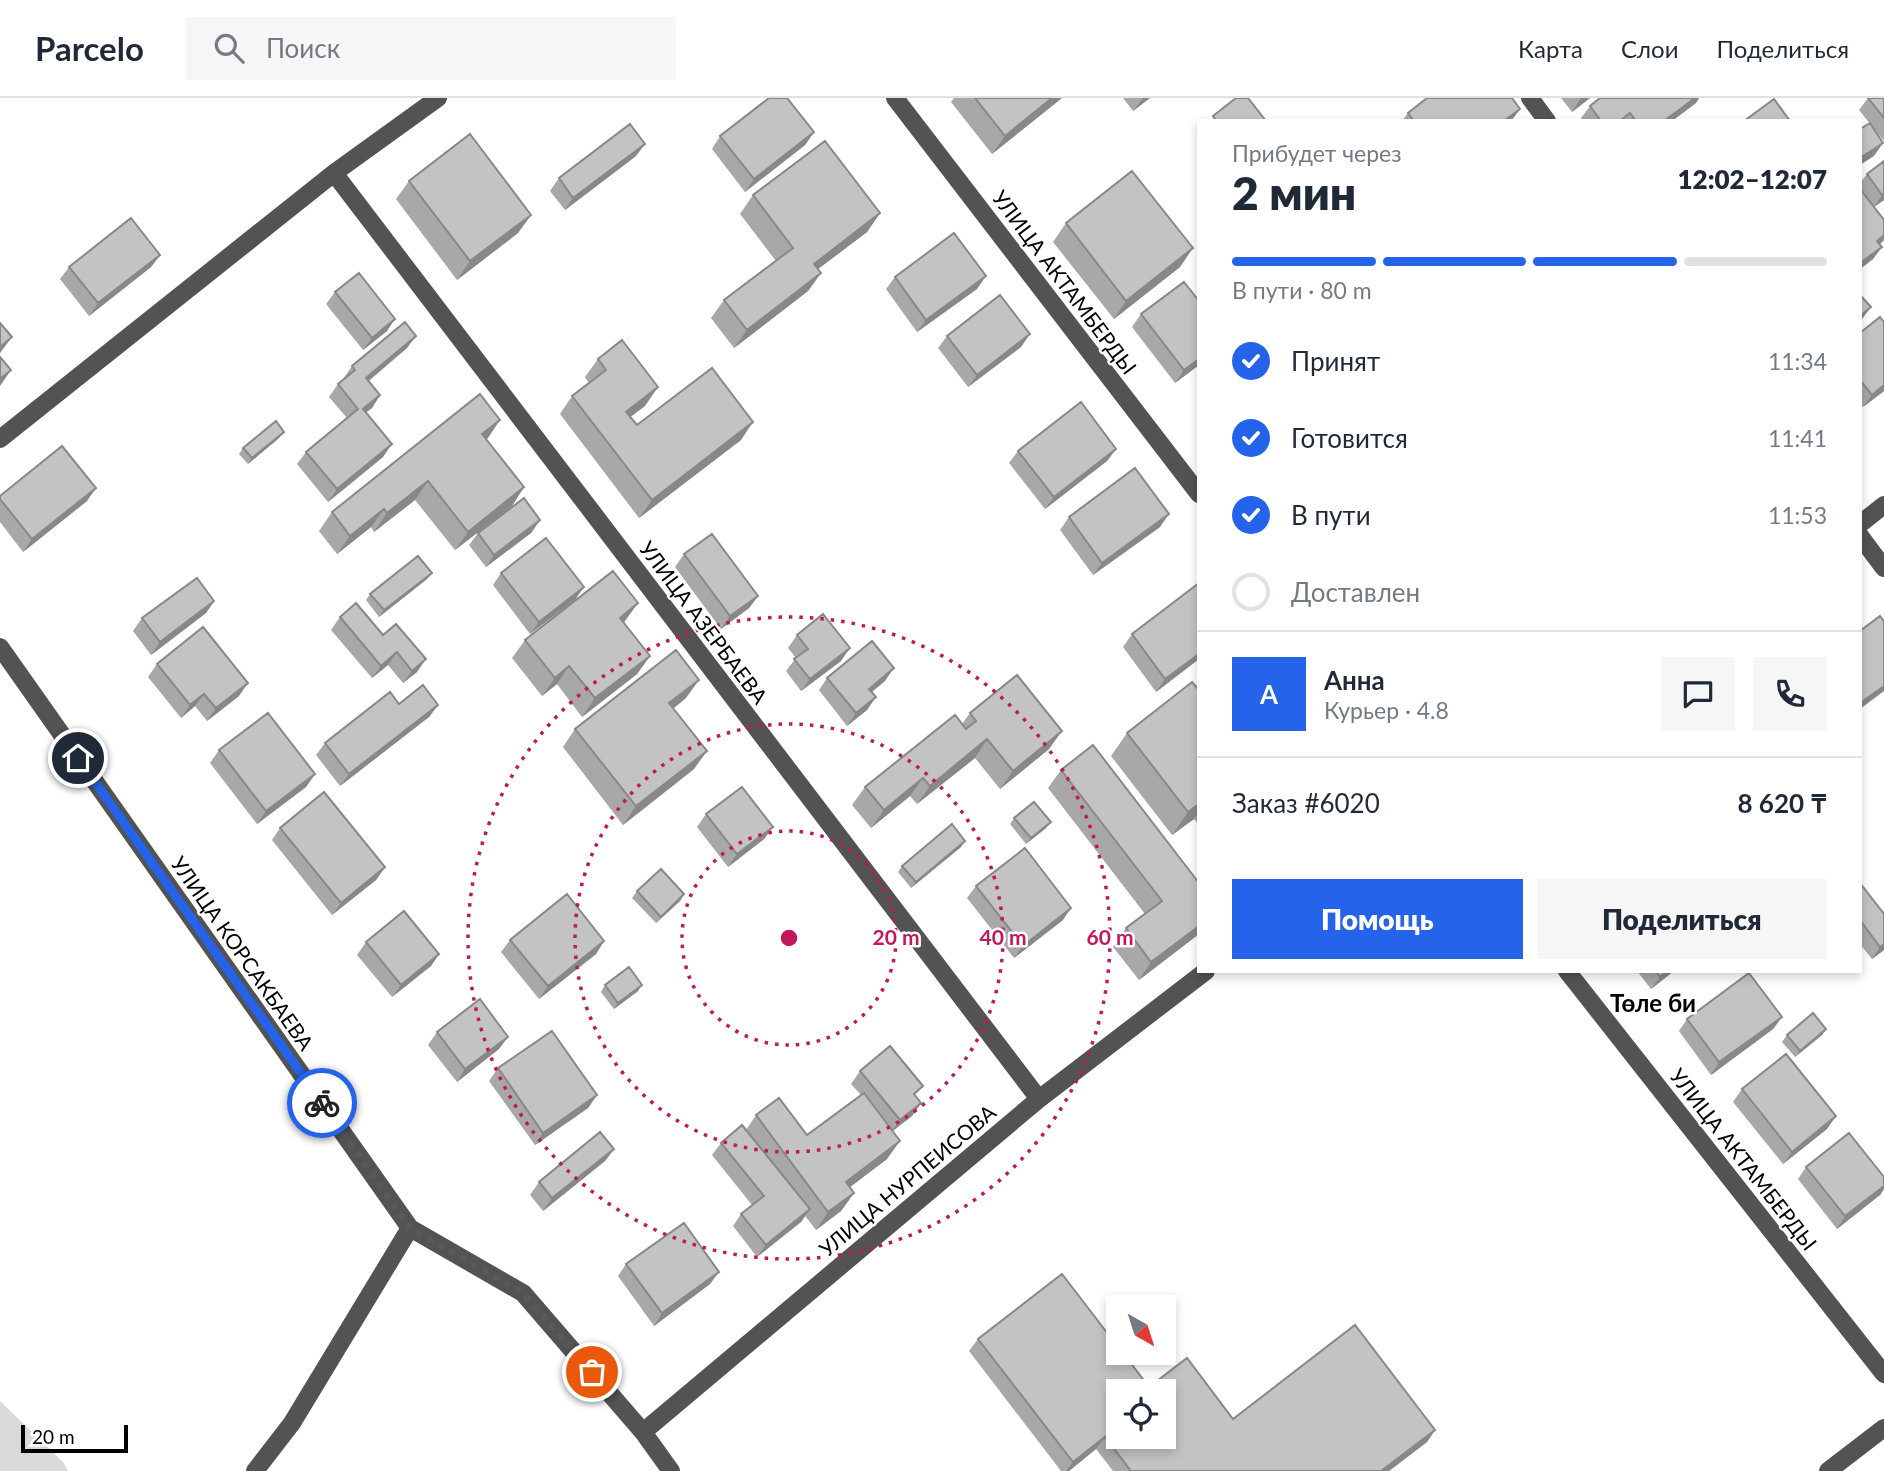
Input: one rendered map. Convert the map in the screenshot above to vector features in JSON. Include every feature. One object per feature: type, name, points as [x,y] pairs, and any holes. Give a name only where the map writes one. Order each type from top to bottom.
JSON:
[{"type":"street","points":[[0,439],[334,173],[438,98]]},
{"type":"street","name":"УЛИЦА АКТАМБЕРДЫ","points":[[895,98],[1197,491]]},
{"type":"street","points":[[1530,98],[1546,119]]},
{"type":"street","name":"УЛИЦА АЗЕРБАЕВА","points":[[334,173],[1039,1099]]},
{"type":"street","points":[[1862,522],[1884,505]]},
{"type":"street","points":[[1862,539],[1884,568]]},
{"type":"street","name":"УЛИЦА КОРСАКБАЕВА","points":[[0,648],[410,1228],[523,1293],[643,1432],[671,1471]]},
{"type":"street","name":"УЛИЦА НУРПЕИСОВА","points":[[643,1432],[1039,1099],[1203,973]]},
{"type":"street","name":"УЛИЦА АКТАМБЕРДЫ","points":[[1569,973],[1884,1374]]},
{"type":"street","points":[[255,1471],[292,1423],[410,1228]]},
{"type":"street","points":[[1828,1471],[1884,1428]]},
{"type":"shaded area","points":[[0,1401],[63,1462],[68,1471],[0,1471]]},
{"type":"building","points":[[769,98],[787,98],[814,132],[754,179],[720,136]]},
{"type":"building","points":[[975,98],[1052,98],[1005,136]]},
{"type":"building","points":[[1236,98],[1248,98],[1264,119],[1215,119],[1213,116]]},
{"type":"building","points":[[1427,98],[1512,98],[1520,109],[1507,119],[1412,119],[1408,113]]},
{"type":"building","points":[[1600,98],[1695,98],[1667,119],[1634,119],[1630,113],[1622,119],[1600,119],[1590,106]]},
{"type":"building","points":[[1868,98],[1884,98],[1884,118]]},
{"type":"building","points":[[1774,99],[1789,119],[1747,119]]},
{"type":"building","points":[[1870,123],[1883,143],[1862,157],[1862,128]]},
{"type":"building","points":[[630,124],[645,144],[573,198],[559,178]]},
{"type":"building","points":[[470,134],[531,215],[470,261],[409,181]]},
{"type":"building","points":[[825,141],[880,213],[814,264],[821,273],[747,330],[724,300],[793,248],[753,195]]},
{"type":"building","points":[[1884,161],[1884,194],[1882,195],[1867,174]]},
{"type":"building","points":[[1132,171],[1193,248],[1126,301],[1066,223]]},
{"type":"building","points":[[1862,192],[1884,220],[1884,235],[1877,241],[1882,247],[1862,262]]},
{"type":"building","points":[[131,218],[160,255],[98,303],[69,267]]},
{"type":"building","points":[[954,233],[986,276],[926,320],[895,277]]},
{"type":"building","points":[[359,273],[395,319],[372,338],[335,292]]},
{"type":"building","points":[[1184,282],[1197,298],[1197,360],[1184,370],[1141,314]]},
{"type":"building","points":[[1000,295],[1030,334],[977,375],[947,336]]},
{"type":"building","points":[[1862,297],[1871,307],[1862,314]]},
{"type":"building","points":[[1880,317],[1884,322],[1884,385],[1872,395],[1862,382],[1862,331]]},
{"type":"building","points":[[405,322],[416,336],[366,378],[380,395],[363,409],[392,444],[337,489],[306,452],[358,409],[338,384],[355,370],[352,366]]},
{"type":"building","points":[[0,323],[12,337],[0,347]]},
{"type":"building","points":[[622,340],[658,387],[626,412],[637,425],[712,368],[753,422],[652,500],[572,396],[606,370],[598,359]]},
{"type":"building","points":[[0,357],[11,370],[0,379]]},
{"type":"building","points":[[480,394],[500,420],[482,434],[524,487],[468,532],[428,481],[387,513],[384,509],[350,536],[332,512]]},
{"type":"building","points":[[1081,402],[1116,449],[1054,497],[1018,451]]},
{"type":"building","points":[[276,421],[284,432],[252,458],[243,448]]},
{"type":"building","points":[[62,446],[96,488],[32,539],[0,496]]},
{"type":"building","points":[[1135,468],[1169,514],[1102,563],[1069,517]]},
{"type":"building","points":[[524,498],[540,520],[494,555],[478,533]]},
{"type":"building","points":[[712,534],[758,596],[730,616],[684,554]]},
{"type":"building","points":[[546,538],[584,587],[539,622],[501,573]]},
{"type":"building","points":[[418,556],[432,573],[384,610],[370,594]]},
{"type":"building","points":[[613,571],[638,603],[620,618],[650,656],[595,698],[569,666],[555,678],[525,640]]},
{"type":"building","points":[[197,578],[214,601],[160,642],[142,618]]},
{"type":"building","points":[[1197,585],[1197,655],[1165,679],[1132,634]]},
{"type":"building","points":[[356,603],[383,635],[396,624],[426,659],[412,671],[397,652],[381,666],[340,617]]},
{"type":"building","points":[[823,614],[850,648],[810,679],[794,659],[808,649],[797,635]]},
{"type":"building","points":[[1880,616],[1884,621],[1884,686],[1862,702],[1862,630]]},
{"type":"building","points":[[203,627],[248,683],[216,708],[204,694],[190,705],[157,664]]},
{"type":"building","points":[[872,641],[894,668],[869,689],[876,697],[856,713],[827,678]]},
{"type":"building","points":[[676,650],[699,680],[669,703],[707,751],[636,806],[575,729]]},
{"type":"building","points":[[1017,675],[1062,731],[1013,771],[987,739],[930,786],[923,778],[884,810],[865,787],[955,715],[966,729],[976,721],[970,713]]},
{"type":"building","points":[[1192,682],[1197,688],[1197,805],[1188,812],[1127,733]]},
{"type":"building","points":[[423,685],[438,705],[349,774],[325,743],[390,692],[399,704]]},
{"type":"building","points":[[268,713],[315,774],[266,811],[219,750]]},
{"type":"building","points":[[1093,745],[1197,880],[1197,928],[1151,962],[1126,928],[1162,901],[1061,770]]},
{"type":"building","points":[[742,787],[773,827],[737,854],[706,814]]},
{"type":"building","points":[[324,792],[385,867],[341,903],[280,828]]},
{"type":"building","points":[[1034,802],[1051,822],[1031,838],[1014,818]]},
{"type":"building","points":[[952,824],[965,841],[916,882],[902,866]]},
{"type":"building","points":[[1025,848],[1071,908],[1023,946],[976,886]]},
{"type":"building","points":[[661,869],[684,894],[661,917],[637,891]]},
{"type":"building","points":[[1862,886],[1884,914],[1884,944],[1880,947],[1862,923]]},
{"type":"building","points":[[567,894],[604,941],[548,986],[510,940]]},
{"type":"building","points":[[404,911],[439,954],[401,985],[366,942]]},
{"type":"building","points":[[629,967],[642,985],[618,1003],[605,985]]},
{"type":"building","points":[[1749,973],[1782,1017],[1719,1062],[1687,1019]]},
{"type":"building","points":[[480,999],[508,1037],[465,1069],[437,1032]]},
{"type":"building","points":[[1813,1013],[1826,1029],[1800,1051],[1787,1035]]},
{"type":"building","points":[[552,1031],[597,1095],[543,1133],[498,1068]]},
{"type":"building","points":[[890,1046],[923,1086],[914,1094],[921,1103],[900,1120],[860,1071]]},
{"type":"building","points":[[1786,1054],[1836,1116],[1792,1152],[1742,1089]]},
{"type":"building","points":[[864,1093],[900,1141],[846,1182],[854,1193],[828,1212],[756,1115],[779,1098],[807,1135]]},
{"type":"building","points":[[742,1125],[810,1209],[766,1245],[741,1214],[764,1196],[721,1143]]},
{"type":"building","points":[[600,1132],[614,1149],[552,1198],[539,1182]]},
{"type":"building","points":[[1849,1133],[1884,1177],[1884,1186],[1845,1216],[1806,1167]]},
{"type":"building","points":[[684,1223],[719,1272],[662,1313],[626,1264]]},
{"type":"building","points":[[1062,1274],[1106,1331],[1106,1365],[1132,1365],[1143,1379],[1106,1379],[1106,1438],[1073,1462],[978,1339]]},
{"type":"building","points":[[1355,1325],[1435,1430],[1381,1471],[1131,1471],[1114,1449],[1176,1449],[1176,1379],[1159,1379],[1187,1358],[1233,1419]]},
{"type":"way so far","points":[[322,1103],[410,1228],[523,1293],[592,1372]]},
{"type":"district","name":"Төле би","points":[[1653,1002]]},
{"type":"route","points":[[78,758],[322,1103]]}]
